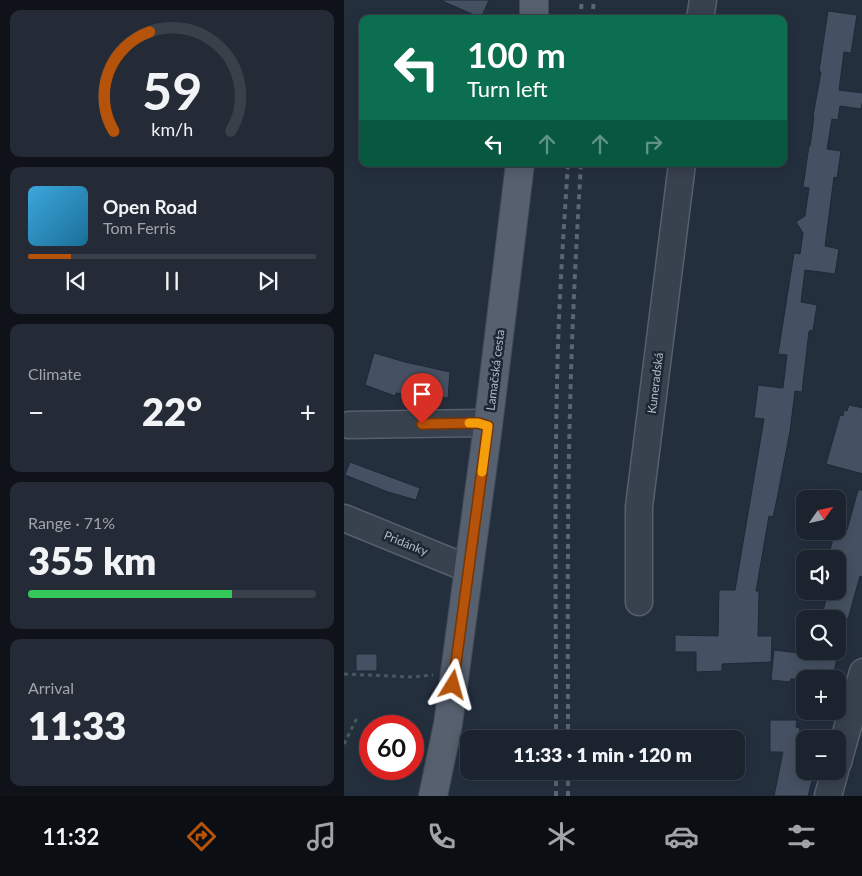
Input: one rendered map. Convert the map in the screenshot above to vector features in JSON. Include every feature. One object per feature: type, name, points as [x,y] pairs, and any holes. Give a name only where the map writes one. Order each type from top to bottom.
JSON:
[{"type":"main road","points":[[534,0],[534,15]]},
{"type":"main road","name":"Lamačská cesta","points":[[433,796],[448,724],[488,426],[520,167]]},
{"type":"main road","name":"Lamačská cesta","points":[[448,724],[449,796]]},
{"type":"street","points":[[701,15],[703,0]]},
{"type":"street","name":"Kuneradská","points":[[639,602],[639,507],[682,167]]},
{"type":"street","points":[[349,425],[478,423],[488,426]]},
{"type":"street","name":"Pridánky","points":[[344,518],[469,569]]},
{"type":"street","points":[[846,743],[857,717],[862,672]]},
{"type":"street","points":[[828,796],[832,780]]},
{"type":"path","points":[[344,674],[381,676]]},
{"type":"path","points":[[344,744],[358,716]]},
{"type":"building","points":[[440,0],[489,0],[482,15],[474,15]]},
{"type":"building","points":[[828,11],[857,15],[851,53],[844,52],[839,90],[863,93],[863,100],[861,109],[840,106],[838,120],[832,119],[827,149],[841,151],[837,178],[834,177],[825,246],[839,249],[835,274],[805,270],[801,302],[817,305],[813,330],[809,331],[802,392],[795,391],[790,431],[777,499],[773,517],[769,516],[756,591],[759,591],[758,636],[772,636],[771,662],[722,664],[722,671],[696,672],[696,652],[675,652],[675,635],[718,636],[719,590],[735,590],[764,419],[754,418],[758,385],[783,388],[787,355],[778,354],[794,253],[800,254],[803,233],[796,222],[805,216],[809,188],[803,187],[821,72],[819,71]]},
{"type":"building","points":[[374,353],[450,372],[448,398],[396,393],[395,396],[365,385]]},
{"type":"building","points":[[849,405],[863,408],[863,474],[826,464],[840,415],[843,416],[844,410],[847,411]]},
{"type":"building","points":[[350,462],[420,488],[416,500],[388,492],[345,475]]},
{"type":"building","points":[[858,490],[863,490],[863,577],[860,576],[848,619],[846,619],[846,610],[823,610],[826,600],[846,600],[846,550],[830,550],[833,540],[846,540]]},
{"type":"building","points":[[774,650],[796,653],[796,660],[837,660],[834,670],[796,670],[796,679],[791,679],[790,682],[771,680]]},
{"type":"building","points":[[356,654],[377,654],[377,671],[356,671]]},
{"type":"building","points":[[770,720],[797,720],[796,727],[800,728],[800,730],[796,730],[796,780],[812,780],[808,796],[774,796],[783,752],[770,752]]},
{"type":"railway","points":[[580,15],[582,0]]},
{"type":"railway","points":[[592,15],[594,0]]},
{"type":"railway","points":[[556,730],[557,394],[568,167]]},
{"type":"railway","points":[[568,730],[569,450],[573,318],[581,167]]},
{"type":"railway","points":[[556,780],[556,796]]},
{"type":"railway","points":[[568,780],[568,796]]},
{"type":"slow traffic","points":[[469,423],[488,426],[482,472]]},
{"type":"route","points":[[422,424],[478,423],[488,426],[453,685]]}]
